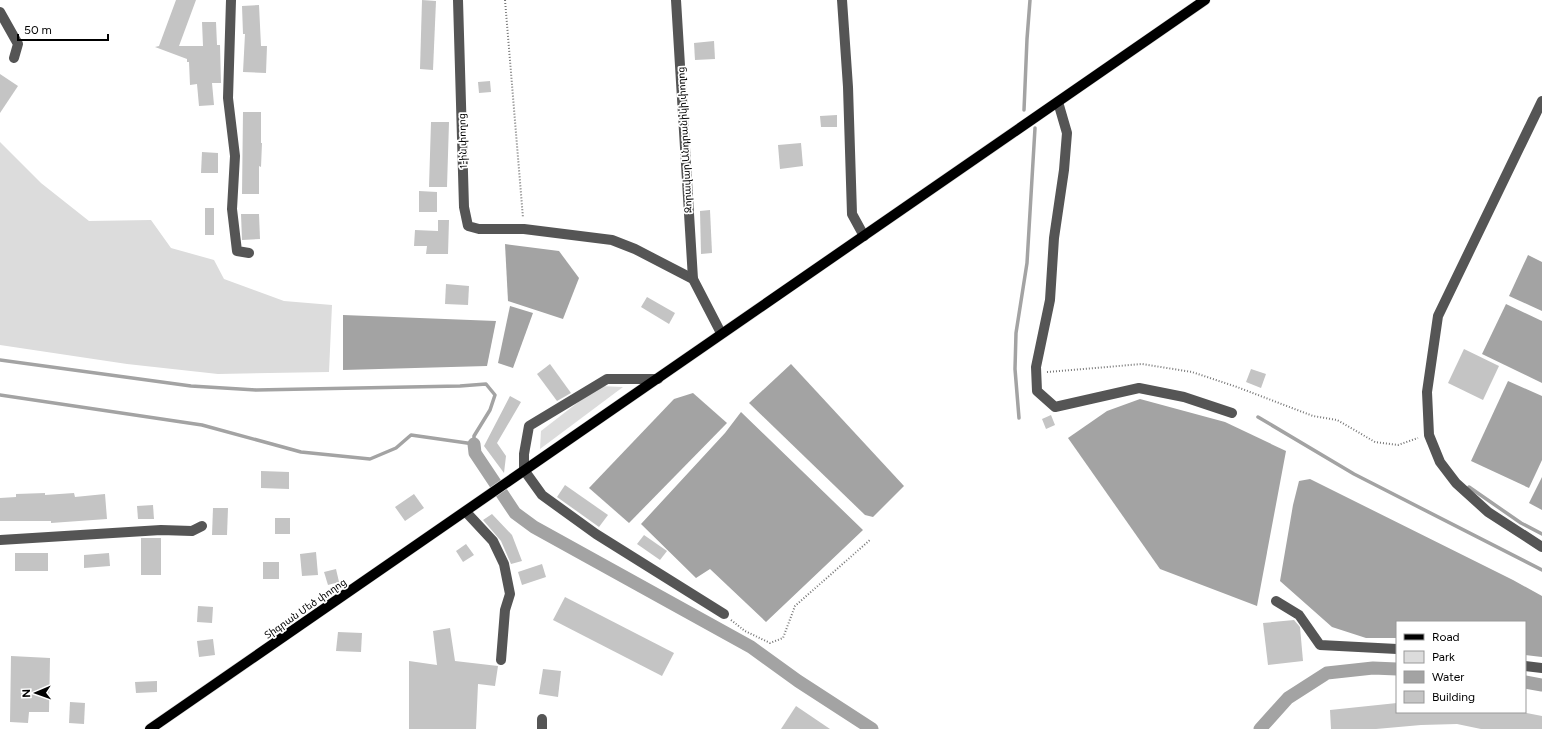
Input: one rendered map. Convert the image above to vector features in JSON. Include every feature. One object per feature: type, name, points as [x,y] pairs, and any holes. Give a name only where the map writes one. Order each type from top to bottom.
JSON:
[{"type":"main road","name":"Տիգրան Մեծ փողոց","points":[[150,729],[1204,0]]},
{"type":"street","points":[[231,0],[228,98],[235,156],[232,209],[237,251],[248,253]]},
{"type":"street","name":"1-ին փողոց","points":[[458,0],[464,207],[468,226],[479,229],[524,229]]},
{"type":"street","name":"Զորավար Անդրանիկի փողոց","points":[[676,0],[693,279]]},
{"type":"street","points":[[842,0],[848,87],[852,214],[864,236]]},
{"type":"street","points":[[0,12],[18,44],[14,58]]},
{"type":"street","points":[[1542,100],[1438,316],[1427,392],[1429,435],[1440,462],[1456,483],[1488,512],[1542,547]]},
{"type":"street","points":[[1058,102],[1067,133],[1064,170],[1054,238],[1050,300],[1036,367],[1037,391],[1055,407],[1139,388],[1184,397],[1232,412]]},
{"type":"street","points":[[524,229],[612,240],[635,249],[693,279],[721,333]]},
{"type":"street","points":[[658,379],[607,379],[529,426],[524,454],[524,470],[542,495],[596,534],[724,614]]},
{"type":"street","points":[[470,509],[493,541],[504,564],[510,594],[505,610],[501,660]]},
{"type":"street","points":[[0,540],[161,530],[192,531],[202,526]]},
{"type":"street","points":[[1276,601],[1299,615],[1320,645],[1396,649]]},
{"type":"street","points":[[1526,666],[1542,668]]},
{"type":"path","points":[[505,0],[524,229]]},
{"type":"path","points":[[1036,372],[1142,364],[1192,372],[1237,387],[1313,416],[1337,420],[1375,442],[1398,445],[1429,435]]},
{"type":"path","points":[[724,614],[745,631],[770,643],[783,638],[795,606],[871,539]]},
{"type":"green space","points":[[0,142],[41,183],[89,221],[151,220],[171,248],[214,260],[224,279],[284,301],[332,305],[329,372],[218,374],[127,364],[0,345]]},
{"type":"green space","points":[[599,386],[623,387],[540,449],[541,431]]},
{"type":"water","points":[[505,244],[559,251],[579,278],[563,319],[508,301]]},
{"type":"water","points":[[1528,255],[1542,262],[1542,311],[1509,296]]},
{"type":"water","points":[[1506,304],[1542,321],[1542,383],[1482,354]]},
{"type":"water","points":[[510,306],[533,313],[513,368],[498,363]]},
{"type":"water","points":[[343,315],[496,321],[487,366],[343,370]]},
{"type":"water","points":[[791,364],[904,486],[873,517],[865,515],[749,403]]},
{"type":"water","points":[[1508,381],[1542,396],[1542,460],[1529,488],[1471,461]]},
{"type":"water","points":[[693,393],[727,423],[629,523],[589,488],[674,399]]},
{"type":"water","points":[[1140,399],[1225,422],[1286,451],[1257,606],[1160,569],[1068,438],[1107,411]]},
{"type":"water","points":[[741,412],[863,530],[766,622],[710,569],[696,578],[641,524],[725,433]]},
{"type":"water","points":[[1542,477],[1542,510],[1529,503]]},
{"type":"water","points":[[1310,479],[1513,580],[1542,596],[1542,657],[1526,655],[1526,621],[1396,621],[1396,638],[1366,638],[1332,627],[1280,581],[1293,505],[1299,481]]},
{"type":"building","points":[[176,0],[196,0],[179,46],[203,46],[202,22],[216,22],[217,45],[220,45],[221,83],[212,83],[214,105],[199,106],[197,84],[190,85],[189,62],[187,62],[187,59],[155,47],[159,46]]},
{"type":"building","points":[[422,0],[436,1],[433,70],[420,69]]},
{"type":"building","points":[[259,5],[261,46],[267,46],[266,73],[243,72],[245,34],[243,34],[242,6]]},
{"type":"building","points":[[714,41],[715,59],[695,60],[694,43]]},
{"type":"building","points":[[0,74],[18,86],[0,113]]},
{"type":"building","points":[[490,81],[491,92],[479,93],[478,82]]},
{"type":"building","points":[[243,112],[261,112],[262,143],[261,167],[259,166],[259,194],[242,194]]},
{"type":"building","points":[[837,115],[837,127],[821,127],[820,116]]},
{"type":"building","points":[[431,122],[449,122],[447,187],[429,187]]},
{"type":"building","points":[[801,143],[803,166],[780,169],[778,145]]},
{"type":"building","points":[[202,152],[218,153],[218,173],[201,173]]},
{"type":"building","points":[[419,191],[437,192],[437,212],[419,212]]},
{"type":"building","points":[[205,208],[214,208],[214,235],[205,235]]},
{"type":"building","points":[[710,210],[712,253],[701,254],[700,211]]},
{"type":"building","points":[[241,214],[259,214],[260,239],[242,240]]},
{"type":"building","points":[[438,220],[449,220],[448,254],[426,254],[427,246],[414,246],[415,230],[438,231]]},
{"type":"building","points":[[446,284],[469,286],[468,305],[445,304]]},
{"type":"building","points":[[647,297],[675,313],[669,324],[641,307]]},
{"type":"building","points":[[1464,349],[1499,366],[1483,400],[1448,383]]},
{"type":"building","points":[[550,364],[571,393],[557,401],[537,374]]},
{"type":"building","points":[[1251,369],[1266,374],[1261,388],[1246,382]]},
{"type":"building","points":[[510,396],[521,402],[497,443],[506,456],[504,473],[484,446]]},
{"type":"building","points":[[1051,415],[1055,425],[1046,429],[1042,419]]},
{"type":"building","points":[[261,471],[289,472],[289,489],[261,488]]},
{"type":"building","points":[[565,485],[608,515],[599,527],[557,497]]},
{"type":"building","points":[[45,493],[45,495],[74,493],[75,497],[105,494],[107,519],[51,523],[51,521],[0,521],[0,498],[16,497],[16,494]]},
{"type":"building","points":[[414,494],[424,508],[405,521],[395,507]]},
{"type":"building","points":[[153,505],[154,519],[138,519],[137,506]]},
{"type":"building","points":[[213,508],[228,508],[227,535],[212,535]]},
{"type":"building","points":[[492,514],[512,535],[522,561],[511,564],[501,541],[483,520]]},
{"type":"building","points":[[275,518],[290,518],[290,534],[275,534]]},
{"type":"building","points":[[644,535],[667,551],[660,560],[637,544]]},
{"type":"building","points":[[141,538],[161,538],[161,575],[141,575]]},
{"type":"building","points":[[466,544],[474,555],[463,562],[456,551]]},
{"type":"building","points":[[316,552],[318,575],[302,576],[300,554]]},
{"type":"building","points":[[15,553],[48,553],[48,571],[15,571]]},
{"type":"building","points":[[109,553],[110,566],[84,568],[84,555]]},
{"type":"building","points":[[263,562],[279,562],[279,579],[263,579]]},
{"type":"building","points":[[542,564],[546,577],[522,585],[518,572]]},
{"type":"building","points":[[336,569],[339,582],[328,585],[324,572]]},
{"type":"building","points":[[565,597],[674,653],[662,676],[553,620]]},
{"type":"building","points":[[198,606],[213,607],[212,623],[197,622]]},
{"type":"building","points":[[1294,620],[1300,627],[1303,661],[1268,665],[1263,623]]},
{"type":"building","points":[[450,628],[455,661],[498,666],[495,686],[478,684],[476,729],[409,729],[409,661],[437,665],[433,631]]},
{"type":"building","points":[[338,632],[362,633],[361,652],[336,651]]},
{"type":"building","points":[[213,639],[215,655],[199,657],[197,641]]},
{"type":"building","points":[[11,656],[50,658],[49,712],[29,712],[28,723],[10,722]]},
{"type":"building","points":[[543,669],[561,671],[558,697],[539,694]]},
{"type":"building","points":[[157,681],[157,692],[136,693],[135,682]]},
{"type":"building","points":[[70,702],[85,703],[84,724],[69,723]]},
{"type":"building","points":[[1396,703],[1396,713],[1526,713],[1542,716],[1542,729],[1481,729],[1457,724],[1421,725],[1376,729],[1331,729],[1330,710]]},
{"type":"building","points":[[796,706],[830,729],[781,729]]},
{"type":"waterway","points":[[1024,110],[1030,0]]},
{"type":"waterway","points":[[1019,418],[1015,369],[1016,333],[1027,263],[1035,128]]},
{"type":"waterway","points":[[0,360],[191,386],[256,390],[460,386],[486,384],[495,395],[490,410],[474,436],[474,444],[411,435],[396,448],[370,459],[301,452],[202,425],[0,395]]},
{"type":"waterway","points":[[1258,417],[1354,474],[1542,570]]},
{"type":"waterway","points":[[474,444],[475,453],[515,513],[534,527],[751,647],[798,681],[872,729]]},
{"type":"waterway","points":[[1469,487],[1521,523],[1542,534]]},
{"type":"waterway","points":[[1260,729],[1288,698],[1327,673],[1373,668],[1396,669]]},
{"type":"waterway","points":[[1526,682],[1542,685]]}]
